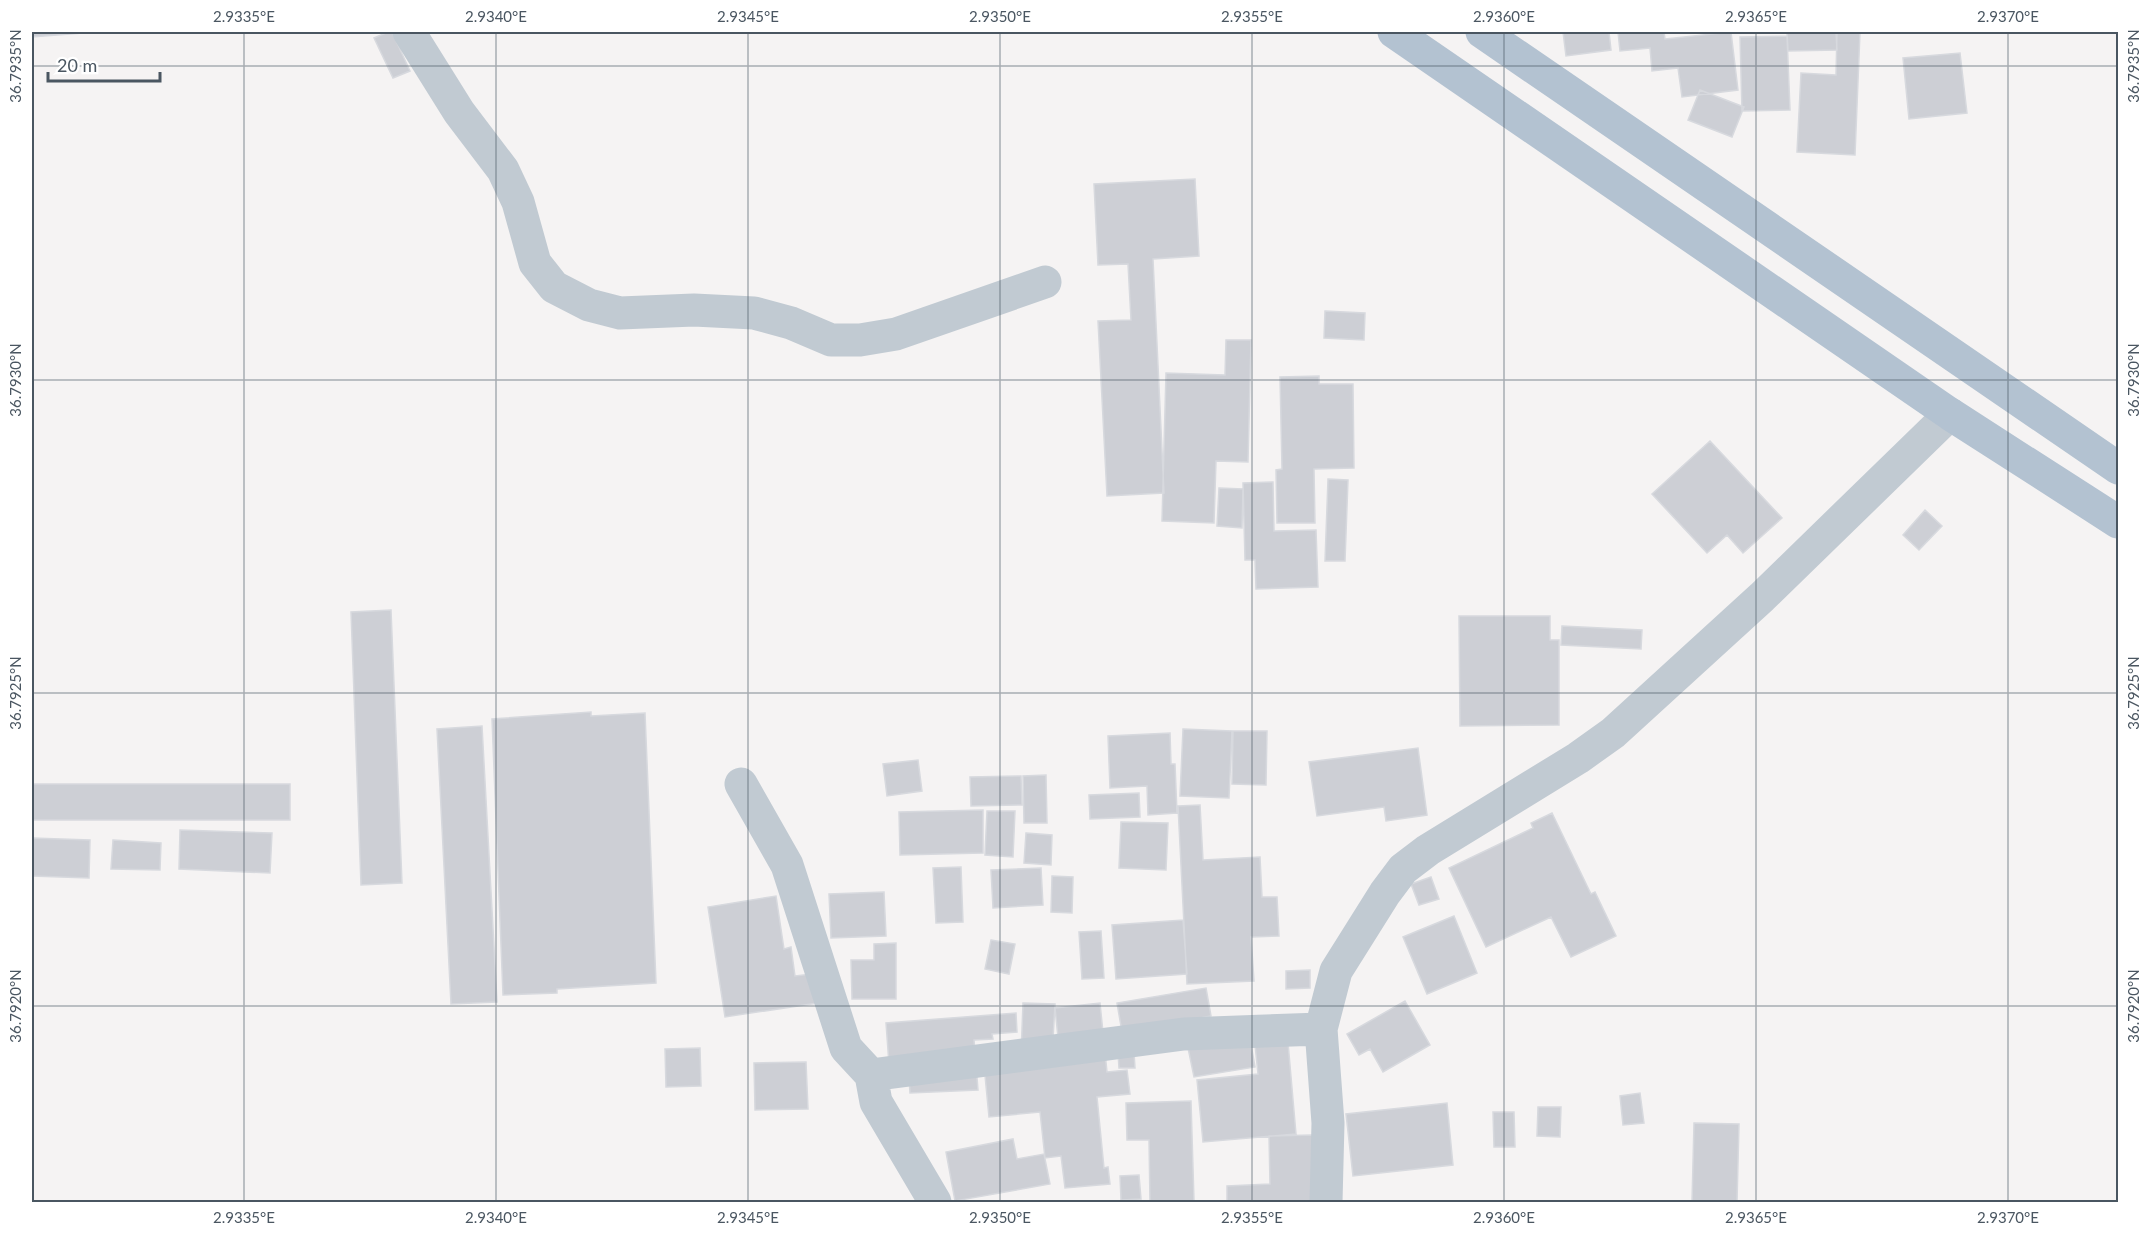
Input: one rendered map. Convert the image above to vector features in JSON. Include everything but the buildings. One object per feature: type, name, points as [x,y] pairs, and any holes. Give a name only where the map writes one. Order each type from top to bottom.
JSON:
[{"type":"main road","points":[[1394,32],[1950,414],[2118,522]]},
{"type":"main road","points":[[1482,32],[2118,468]]},
{"type":"street","points":[[409,32],[459,112],[503,170],[518,202],[535,263],[554,287],[589,305],[620,313],[694,310],[754,313],[791,323],[831,340],[860,340],[896,334],[1045,282]]},
{"type":"street","points":[[1326,1203],[1328,1123],[1321,1029],[1336,971],[1384,893],[1403,869],[1428,850],[1578,758],[1613,733],[1761,597],[1950,414]]},
{"type":"street","points":[[741,784],[787,865],[846,1048],[871,1075],[876,1102],[935,1203]]},
{"type":"street","points":[[871,1075],[1184,1034],[1321,1029]]}]
